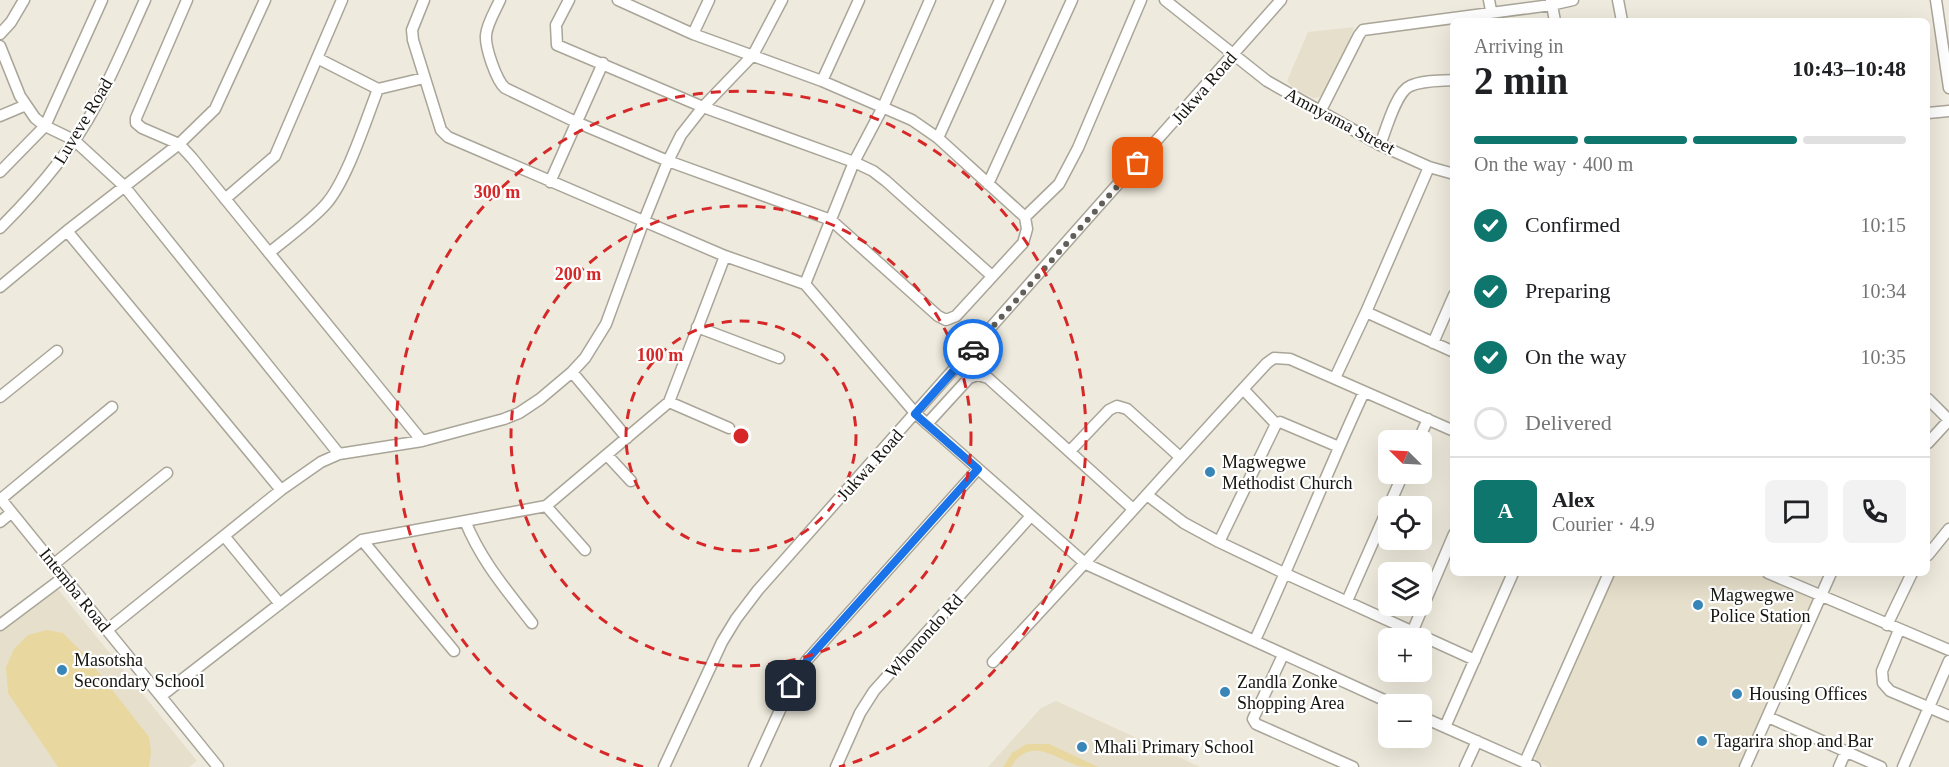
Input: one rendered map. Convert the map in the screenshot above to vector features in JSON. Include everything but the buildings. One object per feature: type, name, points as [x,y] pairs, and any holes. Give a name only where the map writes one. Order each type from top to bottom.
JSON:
[{"type":"street","points":[[0,34],[11,22],[24,0]]},
{"type":"street","points":[[0,172],[45,126],[102,0]]},
{"type":"street","name":"Luveve Road","points":[[0,228],[36,191],[74,140],[96,105],[145,0]]},
{"type":"street","points":[[187,0],[136,118],[136,123],[142,128],[179,144],[201,167],[422,441]]},
{"type":"street","points":[[0,287],[67,231],[179,144],[208,117],[220,102],[264,0]]},
{"type":"street","points":[[225,199],[275,156],[342,0]]},
{"type":"street","points":[[424,0],[412,30],[413,40],[441,130],[448,137],[725,256],[806,285],[915,414],[1086,564],[1378,697]]},
{"type":"street","points":[[500,0],[488,28],[486,40],[499,83],[505,88],[576,122],[668,161],[831,220],[938,316],[946,320],[956,316],[1023,243],[1027,229],[1025,217],[938,138],[912,120],[822,81],[693,34],[638,4],[618,0]]},
{"type":"street","points":[[569,0],[556,26],[557,45],[703,107],[873,171],[992,276]]},
{"type":"street","points":[[693,34],[709,0]]},
{"type":"street","points":[[107,630],[281,490],[321,462],[339,454],[422,441],[465,431],[519,413],[572,372],[590,351],[606,324],[668,161],[681,135],[703,107],[753,55],[782,0]]},
{"type":"street","points":[[822,81],[859,0]]},
{"type":"street","points":[[806,285],[854,162],[883,106],[930,0]]},
{"type":"street","points":[[938,138],[1000,0]]},
{"type":"street","points":[[988,184],[1072,0]]},
{"type":"street","points":[[1025,217],[1059,184],[1141,0]]},
{"type":"street","name":"Amnyama Street","points":[[1165,0],[1267,81],[1380,145],[1429,167],[1450,173]]},
{"type":"street","name":"Jukwa Road","points":[[664,767],[716,653],[736,619],[758,590],[1281,0]]},
{"type":"street","points":[[1489,0],[1492,17],[1551,2],[1573,0]]},
{"type":"street","points":[[1618,0],[1621,18]]},
{"type":"street","points":[[1936,0],[1949,88]]},
{"type":"street","points":[[1551,2],[1554,18]]},
{"type":"street","points":[[1320,112],[1359,35],[1364,30],[1450,21]]},
{"type":"street","points":[[0,46],[20,96],[35,118],[45,126],[74,140],[124,186],[339,454]]},
{"type":"street","points":[[317,58],[378,89],[424,78]]},
{"type":"street","points":[[550,182],[603,63]]},
{"type":"street","points":[[1380,145],[1400,96],[1407,87],[1417,83],[1450,80]]},
{"type":"street","points":[[269,252],[328,202],[347,165],[378,89]]},
{"type":"street","points":[[0,116],[26,105]]},
{"type":"street","points":[[1930,113],[1949,111]]},
{"type":"street","points":[[1335,378],[1429,167]]},
{"type":"street","points":[[67,231],[281,490]]},
{"type":"street","points":[[161,696],[362,540],[546,506],[669,402],[725,256]]},
{"type":"street","points":[[1433,343],[1450,304]]},
{"type":"street","points":[[1366,312],[1450,350]]},
{"type":"street","points":[[697,327],[779,358]]},
{"type":"street","points":[[0,397],[57,351]]},
{"type":"street","points":[[993,662],[1086,564],[1180,457],[1274,358],[1290,359],[1450,429]]},
{"type":"street","points":[[572,372],[627,438]]},
{"type":"street","points":[[927,424],[969,378],[978,375],[987,378],[1133,509]]},
{"type":"street","points":[[1243,389],[1276,424]]},
{"type":"street","points":[[1255,640],[1286,574],[1364,392]]},
{"type":"street","points":[[1930,401],[1949,420],[1930,440]]},
{"type":"street","points":[[669,402],[729,428]]},
{"type":"street","points":[[1070,451],[1109,410],[1117,406],[1127,409],[1180,457]]},
{"type":"street","points":[[0,499],[112,407]]},
{"type":"street","points":[[1423,430],[1428,419]]},
{"type":"street","points":[[1219,542],[1276,424],[1280,422],[1339,447]]},
{"type":"street","points":[[607,455],[631,481]]},
{"type":"street","points":[[754,767],[791,686],[807,660],[978,469]]},
{"type":"street","points":[[54,564],[167,473]]},
{"type":"street","points":[[1347,601],[1399,484]]},
{"type":"street","points":[[1147,495],[1184,523],[1219,542],[1408,628]]},
{"type":"street","name":"Intemba Road","points":[[0,499],[218,767]]},
{"type":"street","points":[[546,506],[585,550]]},
{"type":"street","points":[[0,522],[11,513]]},
{"type":"street","name":"Whonondo Rd","points":[[836,767],[860,713],[874,691],[1030,517]]},
{"type":"street","points":[[465,521],[484,561],[532,623]]},
{"type":"street","points":[[1930,553],[1949,529]]},
{"type":"street","points":[[225,537],[280,604]]},
{"type":"street","points":[[362,540],[454,651]]},
{"type":"street","points":[[1414,628],[1450,543]]},
{"type":"street","points":[[1445,727],[1512,576]]},
{"type":"street","points":[[1432,721],[1530,765],[1608,576]]},
{"type":"street","points":[[1775,576],[1949,650]]},
{"type":"street","points":[[1745,767],[1830,576]]},
{"type":"street","points":[[1887,625],[1911,576]]},
{"type":"street","points":[[0,625],[64,577]]},
{"type":"street","points":[[1899,630],[1882,671],[1883,683],[1890,691],[1949,716]]},
{"type":"street","points":[[1432,639],[1475,660]]},
{"type":"street","points":[[1283,655],[1253,719],[1256,724],[1353,767]]},
{"type":"street","points":[[1903,767],[1949,661]]},
{"type":"street","points":[[1768,717],[1881,767]]},
{"type":"street","points":[[1465,767],[1477,741]]},
{"type":"street","points":[[1839,767],[1846,751]]},
{"type":"shaded area","points":[[1354,27],[1324,96],[1314,98],[1295,90],[1287,81],[1308,32]]},
{"type":"shaded area","points":[[1612,576],[1767,576],[1815,598],[1741,767],[1548,767],[1537,762],[1533,753]]},
{"type":"shaded area","name":"Masotsha Secondary School","points":[[57,588],[197,761],[189,767],[0,767],[0,631]]},
{"type":"shaded area","points":[[47,630],[63,633],[85,655],[149,737],[151,752],[149,767],[58,767],[8,693],[6,667],[14,649],[28,635]]},
{"type":"shaded area","name":"Mhali Primary School","points":[[1056,701],[1200,767],[988,767],[1041,708]]},
{"type":"shaded area","points":[[1027,744],[1049,744],[1098,767],[1078,766],[1051,754],[1034,751],[1026,752],[1011,767],[1003,767],[1012,753]]},
{"type":"way so far","points":[[973,349],[1138,163]]},
{"type":"place","name":"Magwegwe Methodist Church","points":[[1210,472]]},
{"type":"place","name":"Magwegwe Police Station","points":[[1698,605]]},
{"type":"place","name":"Masotsha Secondary School","points":[[62,670]]},
{"type":"place","name":"Zandla Zonke Shopping Area","points":[[1225,692]]},
{"type":"place","name":"Housing Offices","points":[[1737,694]]},
{"type":"place","name":"Tagarira shop and Bar","points":[[1702,741]]},
{"type":"place","name":"Mhali Primary School","points":[[1082,747]]},
{"type":"route","points":[[791,686],[807,660],[978,469],[915,414],[973,349]]}]
